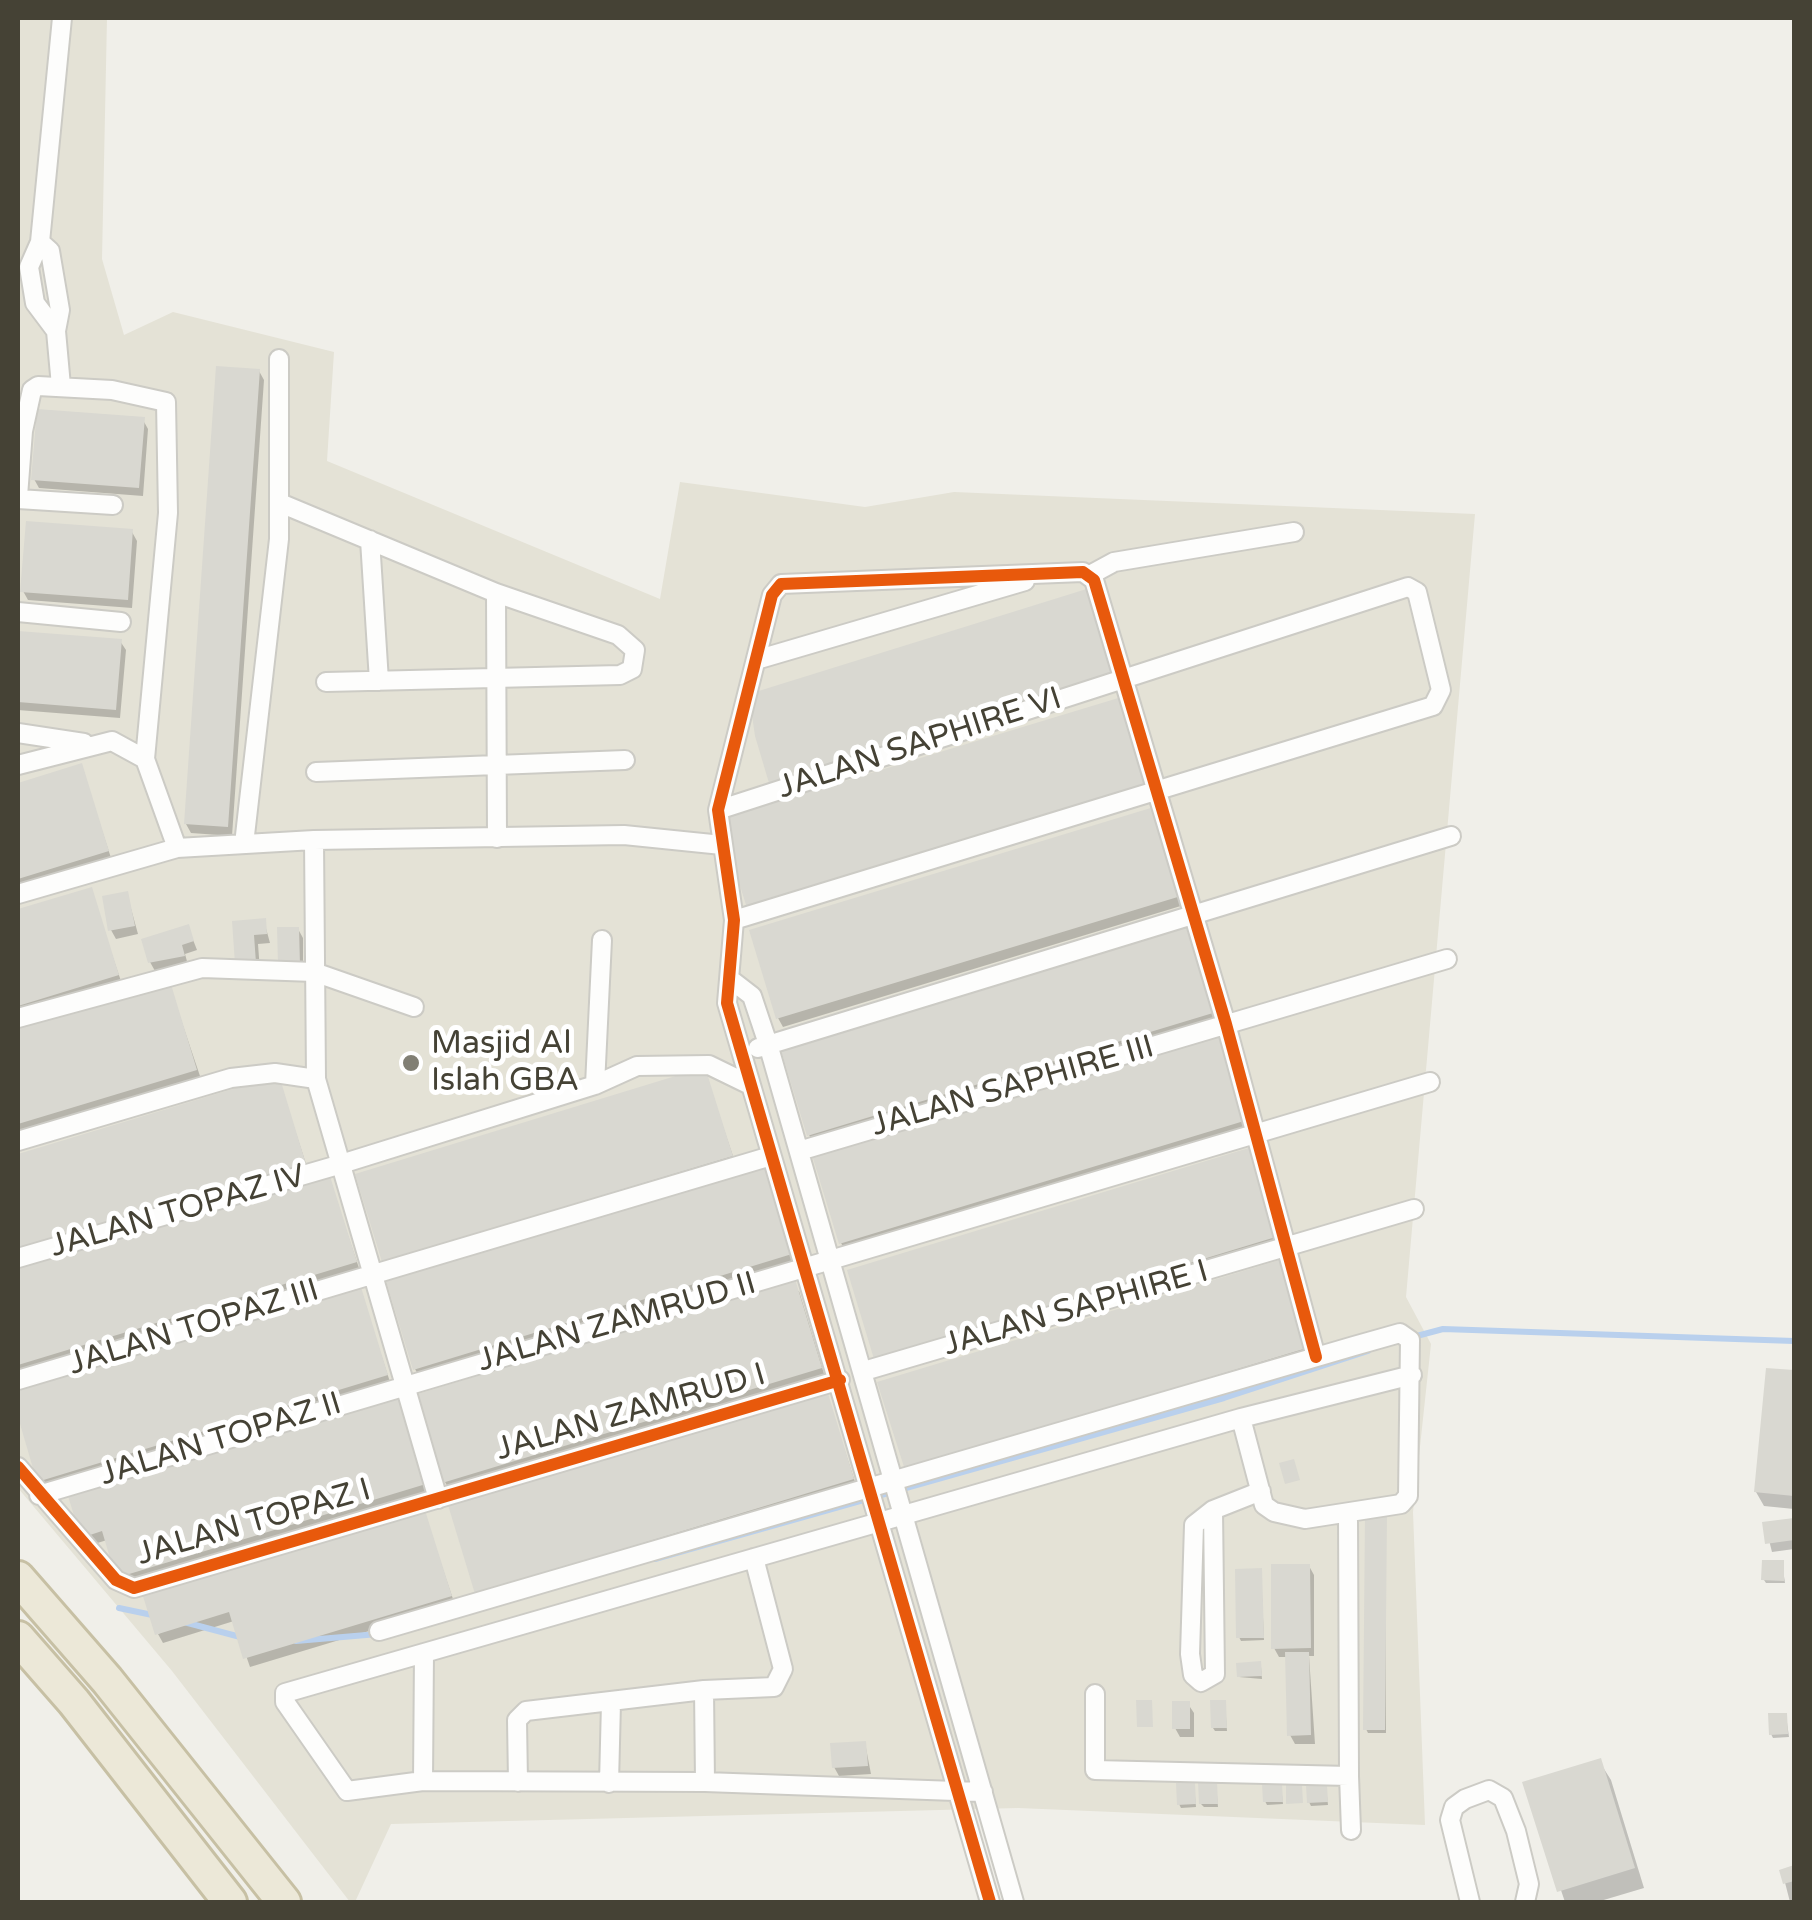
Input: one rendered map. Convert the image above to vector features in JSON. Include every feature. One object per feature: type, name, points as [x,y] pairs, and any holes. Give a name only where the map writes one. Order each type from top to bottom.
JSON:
[{"type":"highway","points":[[18,1578],[107,1680],[284,1902]]},
{"type":"highway","points":[[18,1638],[74,1702],[230,1902]]},
{"type":"street","points":[[61,386],[57,289],[50,251],[40,242],[62,18]]},
{"type":"street","points":[[244,844],[280,502],[278,359]]},
{"type":"street","points":[[113,505],[18,498],[20,431],[32,390],[45,384],[141,394],[166,402],[169,410],[168,513],[145,759],[177,848]]},
{"type":"street","points":[[280,502],[496,593],[618,635],[631,642],[635,655],[632,668],[620,675],[326,682]]},
{"type":"street","points":[[990,1902],[840,1380],[726,1003],[734,920],[718,810],[772,595],[781,584],[1049,573],[1090,575],[1114,562],[1294,532]]},
{"type":"street","points":[[370,540],[379,681]]},
{"type":"street","points":[[756,660],[1049,573]]},
{"type":"street","points":[[1090,575],[1226,1024],[1316,1357]]},
{"type":"street","name":"JALAN SAPHIRE VI","points":[[718,810],[1324,611],[1414,588],[1441,690],[1432,706],[1155,794]]},
{"type":"street","points":[[496,593],[497,838]]},
{"type":"street","points":[[18,612],[121,622]]},
{"type":"street","points":[[18,733],[89,744]]},
{"type":"street","points":[[18,765],[112,741],[145,759]]},
{"type":"street","points":[[316,772],[624,760]]},
{"type":"street","points":[[734,920],[1155,794]]},
{"type":"street","points":[[18,894],[177,848],[314,840],[624,834],[722,845]]},
{"type":"street","points":[[741,1053],[1451,836]]},
{"type":"street","points":[[314,840],[316,1078],[370,1276],[438,1499]]},
{"type":"street","points":[[595,1084],[602,940]]},
{"type":"street","name":"JALAN SAPHIRE III","points":[[799,1150],[1447,959]]},
{"type":"street","points":[[18,1018],[202,968],[314,972],[414,1006]]},
{"type":"street","points":[[730,979],[752,996],[768,1044],[1014,1902]]},
{"type":"street","name":"JALAN TOPAZ IV","points":[[18,1258],[338,1165],[595,1084],[637,1066],[709,1065],[750,1085]]},
{"type":"street","points":[[18,1141],[231,1078],[274,1073],[316,1078]]},
{"type":"street","name":"JALAN ZAMRUD II","points":[[403,1385],[1430,1082]]},
{"type":"street","name":"JALAN TOPAZ III","points":[[18,1380],[771,1156]]},
{"type":"street","name":"JALAN SAPHIRE I","points":[[864,1371],[1414,1209]]},
{"type":"street","points":[[379,1631],[724,1549],[754,1558],[879,1520],[900,1498],[1316,1357],[1400,1333],[1409,1340],[1412,1375],[1406,1500],[1389,1508],[1284,1516],[1264,1505],[1241,1418]]},
{"type":"street","points":[[983,1792],[705,1782],[423,1781],[347,1792],[284,1698],[287,1689],[424,1653],[724,1549],[871,1492],[900,1498],[1412,1375]]},
{"type":"street","name":"JALAN ZAMRUD I","points":[[438,1499],[840,1380]]},
{"type":"street","name":"JALAN TOPAZ II","points":[[40,1494],[403,1385]]},
{"type":"street","name":"JALAN TOPAZ I","points":[[18,1467],[116,1580],[134,1588],[438,1499]]},
{"type":"street","points":[[1213,1510],[1215,1674],[1202,1682],[1193,1675],[1190,1654],[1194,1526],[1213,1510],[1261,1491]]},
{"type":"street","points":[[1348,1514],[1352,1830]]},
{"type":"street","points":[[518,1782],[520,1714],[704,1690],[774,1687],[782,1679],[754,1558]]},
{"type":"street","points":[[423,1781],[424,1653]]},
{"type":"street","points":[[704,1690],[705,1782]]},
{"type":"street","points":[[1095,1694],[1094,1770],[1349,1776]]},
{"type":"street","points":[[609,1783],[611,1703]]},
{"type":"street","points":[[1470,1902],[1450,1820],[1454,1807],[1464,1798],[1489,1790],[1503,1798],[1516,1831],[1529,1884],[1525,1902]]},
{"type":"shaded area","points":[[18,18],[107,18],[102,259],[124,335],[173,312],[334,352],[327,461],[660,599],[680,482],[865,507],[954,492],[1475,514],[1406,1297],[1431,1344],[1413,1512],[1425,1825],[1018,1808],[391,1824],[355,1902],[350,1902],[172,1671],[18,1488]]},
{"type":"building","points":[[216,366],[260,369],[228,827],[184,824]]},
{"type":"building","points":[[37,409],[145,417],[139,488],[31,480]]},
{"type":"building","points":[[26,521],[133,529],[128,600],[20,592]]},
{"type":"building","points":[[1093,587],[1120,676],[769,783],[755,736],[749,694]]},
{"type":"building","points":[[18,631],[122,639],[116,710],[18,702]]},
{"type":"building","points":[[1125,696],[1152,785],[747,908],[719,819]]},
{"type":"building","points":[[82,763],[109,851],[18,879],[18,783]]},
{"type":"building","points":[[1154,807],[1181,896],[776,1019],[749,930]]},
{"type":"building","points":[[92,887],[119,975],[18,1006],[18,909]]},
{"type":"building","points":[[128,891],[135,926],[108,931],[102,896]]},
{"type":"building","points":[[266,918],[267,934],[254,935],[256,963],[235,964],[232,921]]},
{"type":"building","points":[[189,924],[194,941],[182,945],[185,956],[148,963],[141,939]]},
{"type":"building","points":[[1185,924],[1213,1013],[807,1136],[780,1047]]},
{"type":"building","points":[[277,927],[299,927],[300,965],[278,965]]},
{"type":"building","points":[[170,981],[197,1070],[18,1124],[18,1027]]},
{"type":"building","points":[[1217,1032],[1244,1121],[839,1244],[812,1155]]},
{"type":"building","points":[[705,1067],[733,1156],[382,1262],[355,1174]]},
{"type":"building","points":[[279,1075],[306,1164],[18,1251],[18,1154]]},
{"type":"building","points":[[1252,1147],[1279,1236],[874,1359],[847,1270]]},
{"type":"building","points":[[765,1166],[792,1254],[413,1370],[386,1281]]},
{"type":"building","points":[[329,1173],[357,1262],[18,1365],[18,1268]]},
{"type":"building","points":[[1283,1259],[1310,1347],[905,1470],[877,1382]]},
{"type":"building","points":[[795,1279],[822,1368],[442,1483],[415,1395]]},
{"type":"building","points":[[361,1287],[388,1375],[37,1482],[18,1417],[18,1391]]},
{"type":"building","points":[[1766,1368],[1794,1370],[1794,1496],[1754,1492]]},
{"type":"building","points":[[827,1390],[854,1479],[475,1594],[448,1505]]},
{"type":"building","points":[[399,1395],[426,1484],[116,1578],[102,1531],[81,1538],[68,1496]]},
{"type":"building","points":[[1294,1459],[1300,1480],[1285,1484],[1279,1463]]},
{"type":"building","points":[[424,1507],[452,1596],[243,1659],[229,1612],[155,1635],[142,1593]]},
{"type":"building","points":[[1365,1515],[1387,1515],[1385,1730],[1363,1730]]},
{"type":"building","points":[[1794,1518],[1794,1540],[1765,1544],[1762,1522]]},
{"type":"building","points":[[1762,1560],[1784,1560],[1784,1581],[1761,1580]]},
{"type":"building","points":[[1271,1564],[1310,1564],[1311,1648],[1271,1649]]},
{"type":"building","points":[[1262,1568],[1264,1638],[1236,1638],[1235,1569]]},
{"type":"building","points":[[1285,1652],[1309,1652],[1311,1735],[1287,1736]]},
{"type":"building","points":[[1261,1661],[1262,1676],[1237,1677],[1236,1663]]},
{"type":"building","points":[[1136,1700],[1152,1700],[1153,1727],[1137,1727]]},
{"type":"building","points":[[1210,1700],[1226,1700],[1227,1728],[1211,1728]]},
{"type":"building","points":[[1172,1701],[1190,1701],[1190,1729],[1172,1729]]},
{"type":"building","points":[[1768,1713],[1787,1713],[1788,1734],[1769,1735]]},
{"type":"building","points":[[866,1741],[868,1766],[832,1768],[830,1743]]},
{"type":"building","points":[[1601,1758],[1635,1868],[1557,1892],[1522,1782]]},
{"type":"building","points":[[1198,1781],[1217,1781],[1218,1804],[1199,1804]]},
{"type":"building","points":[[1176,1783],[1195,1783],[1196,1804],[1177,1805]]},
{"type":"building","points":[[1282,1783],[1283,1802],[1263,1802],[1262,1784]]},
{"type":"building","points":[[1286,1785],[1302,1785],[1303,1803],[1286,1804]]},
{"type":"building","points":[[1306,1785],[1327,1785],[1328,1802],[1307,1803]]},
{"type":"building","points":[[1794,1865],[1794,1881],[1783,1884],[1779,1870]]},
{"type":"waterway","points":[[1413,1337],[1443,1329],[1794,1341]]},
{"type":"waterway","points":[[655,1559],[1224,1398],[1368,1351]]},
{"type":"waterway","points":[[119,1608],[157,1616]]},
{"type":"waterway","points":[[184,1622],[244,1638]]},
{"type":"waterway","points":[[296,1641],[378,1634]]},
{"type":"cycle path","points":[[990,1902],[727,1003],[734,920],[718,810],[772,595],[781,584],[1083,572],[1094,580],[1226,1024],[1316,1357]]},
{"type":"cycle path","points":[[18,1467],[116,1580],[134,1588],[840,1380]]},
{"type":"place","name":"Masjid Al Islah GBA","points":[[411,1063]]}]
